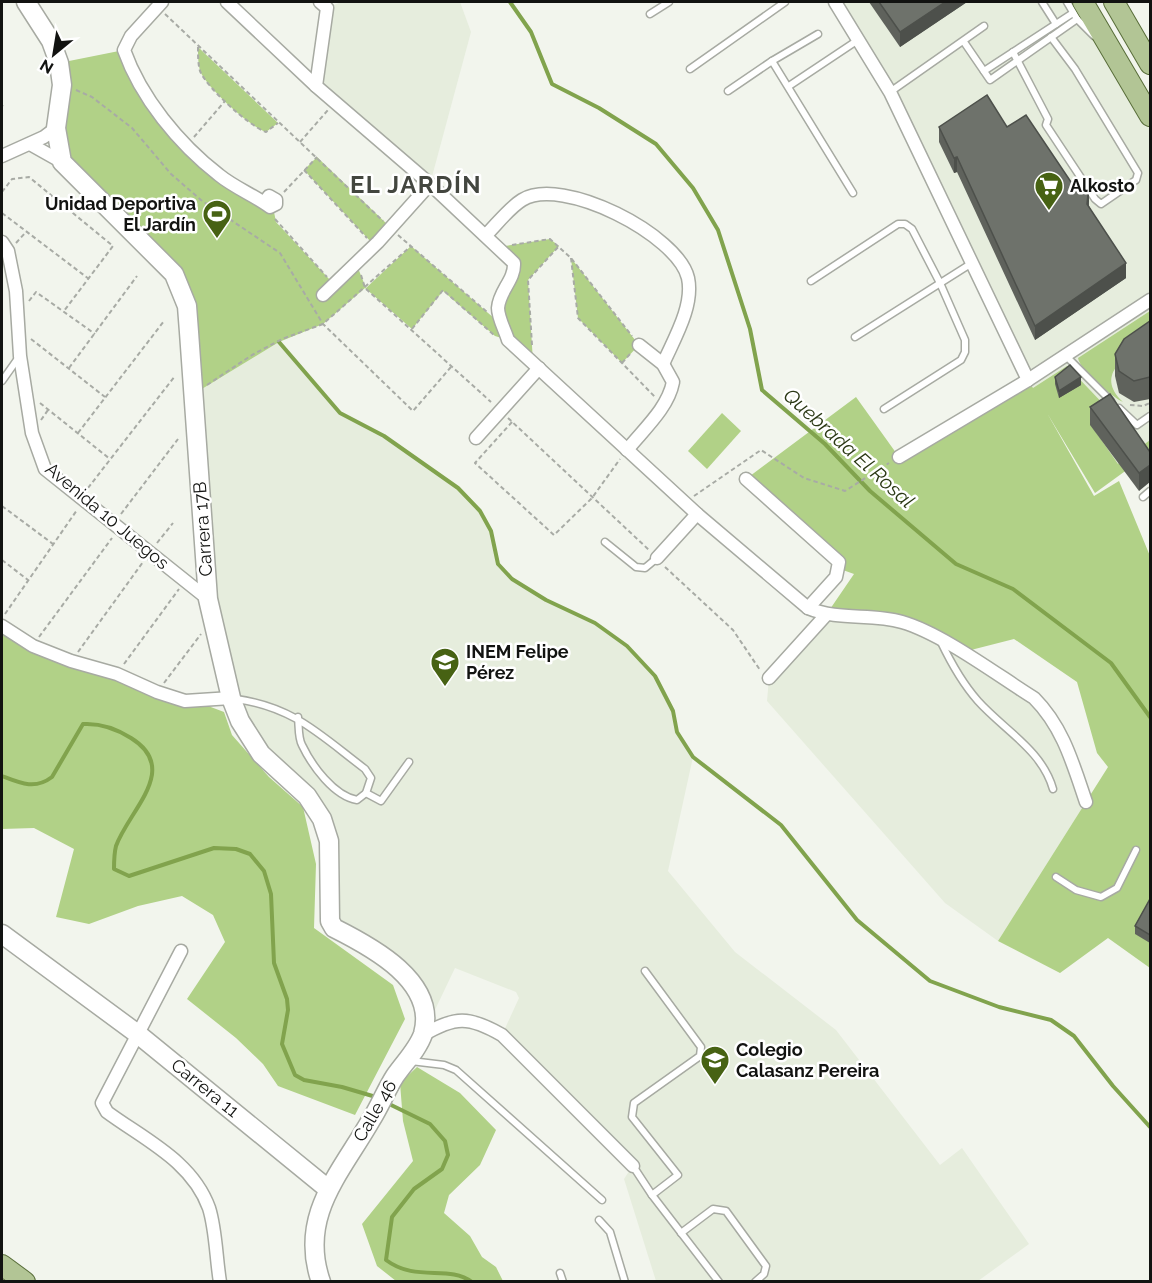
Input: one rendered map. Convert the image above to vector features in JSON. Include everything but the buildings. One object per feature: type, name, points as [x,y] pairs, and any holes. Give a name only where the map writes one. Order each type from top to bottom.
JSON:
[{"type":"main road","points":[[1114,2],[1150,64]]},
{"type":"main road","points":[[1078,11],[1112,49],[1150,116]]},
{"type":"main road","points":[[2,1265],[25,1281]]},
{"type":"street","points":[[26,2],[51,41],[59,63],[62,85],[56,128],[62,162]]},
{"type":"street","points":[[227,2],[316,86],[500,247],[514,263],[515,274],[498,304],[498,314],[505,327],[508,340],[697,514],[808,608],[826,615],[902,622],[939,639],[1034,698],[1045,709],[1066,741],[1086,802]]},
{"type":"street","points":[[316,86],[327,8],[320,2]]},
{"type":"street","points":[[835,2],[890,92],[1028,380]]},
{"type":"street","points":[[160,4],[131,36],[124,50],[130,66],[154,108],[218,174],[272,203]]},
{"type":"street","points":[[2,156],[30,144],[56,128]]},
{"type":"street","points":[[30,144],[62,162]]},
{"type":"street","name":"Carrera 17B","points":[[62,162],[174,274],[187,306],[208,599],[231,698],[240,721],[261,754],[308,796],[322,819],[329,841],[330,921],[334,928],[407,974],[424,1006],[423,1035]]},
{"type":"street","points":[[323,295],[384,235],[430,184]]},
{"type":"street","points":[[486,235],[523,199],[548,194],[595,202],[659,241],[680,260],[688,278],[688,300],[663,364]]},
{"type":"street","name":"Avenida 10 Juegos","points":[[2,242],[8,251],[11,265],[20,356],[32,433],[45,469],[208,599]]},
{"type":"street","points":[[899,457],[1028,380],[1150,300]]},
{"type":"street","points":[[627,450],[663,406],[671,393],[673,382],[663,364],[639,345]]},
{"type":"street","points":[[476,438],[536,365]]},
{"type":"street","points":[[746,479],[839,562],[837,577],[808,608]]},
{"type":"street","points":[[657,558],[697,514]]},
{"type":"street","points":[[769,678],[826,615]]},
{"type":"street","points":[[2,626],[33,646],[71,662],[117,674],[157,692],[185,701],[231,698]]},
{"type":"street","name":"Carrera 11","points":[[2,934],[139,1035],[328,1188]]},
{"type":"street","points":[[181,951],[102,1104],[107,1112],[179,1162],[200,1187],[210,1210],[220,1281]]},
{"type":"street","points":[[423,1035],[446,1021],[463,1020],[483,1024],[502,1035],[633,1166]]},
{"type":"street","name":"Calle 46","points":[[328,1188],[372,1119],[395,1076],[423,1035]]},
{"type":"street","points":[[321,1281],[314,1262],[312,1239],[328,1188]]},
{"type":"lane","points":[[650,14],[669,2]]},
{"type":"lane","points":[[690,69],[785,2]]},
{"type":"lane","points":[[1042,2],[1056,24]]},
{"type":"lane","points":[[1067,2],[1078,11]]},
{"type":"lane","points":[[984,70],[1078,11]]},
{"type":"lane","points":[[964,42],[990,80],[1052,37],[1078,11]]},
{"type":"lane","points":[[890,92],[984,26]]},
{"type":"lane","points":[[728,92],[818,34]]},
{"type":"lane","points":[[1013,52],[1048,119],[1046,125],[1095,199],[1101,204],[1136,180],[1138,173],[1052,37]]},
{"type":"lane","points":[[789,86],[859,40]]},
{"type":"lane","points":[[772,62],[789,86],[853,193]]},
{"type":"lane","points":[[811,281],[898,224],[905,224],[912,229],[940,283],[965,340],[965,352],[961,360],[884,409]]},
{"type":"lane","points":[[855,338],[972,263]]},
{"type":"lane","points":[[2,381],[20,356]]},
{"type":"lane","points":[[1066,356],[1079,372],[1137,425],[1150,416]]},
{"type":"lane","points":[[1143,497],[1150,491]]},
{"type":"lane","points":[[605,542],[636,567],[645,568],[657,558]]},
{"type":"lane","points":[[939,639],[955,669],[979,702],[1027,747],[1050,778],[1053,789]]},
{"type":"lane","points":[[231,698],[256,702],[298,717],[365,769],[371,778],[366,793],[357,800],[346,798],[324,778],[301,744],[298,717]]},
{"type":"lane","points":[[366,793],[381,801],[409,762]]},
{"type":"lane","points":[[1056,877],[1076,890],[1101,897],[1117,888],[1136,850]]},
{"type":"lane","points":[[645,971],[701,1047],[700,1056],[634,1103],[631,1108],[632,1117],[678,1175],[652,1195]]},
{"type":"lane","points":[[407,1060],[444,1065],[456,1070],[602,1200]]},
{"type":"lane","points":[[633,1166],[652,1195],[719,1281]]},
{"type":"lane","points":[[681,1233],[713,1209],[726,1211],[766,1266],[764,1274],[755,1281]]},
{"type":"lane","points":[[599,1220],[610,1232],[625,1281]]},
{"type":"lane","points":[[2,1273],[14,1281]]},
{"type":"lane","points":[[560,1274],[563,1281]]},
{"type":"path","points":[[160,4],[198,47],[389,226]]},
{"type":"path","points":[[198,47],[199,68],[204,78],[225,101],[259,130],[266,132],[278,123]]},
{"type":"path","points":[[62,85],[92,97],[113,111],[132,128],[171,174],[201,200],[280,253],[322,324],[413,411],[451,367]]},
{"type":"path","points":[[187,144],[225,101]]},
{"type":"path","points":[[300,142],[335,102]]},
{"type":"path","points":[[317,157],[272,203],[275,222],[330,280]]},
{"type":"path","points":[[304,170],[371,242]]},
{"type":"path","points":[[2,192],[12,179],[29,177],[113,246],[64,311]]},
{"type":"path","points":[[2,213],[89,279]]},
{"type":"path","points":[[500,247],[550,239],[570,258],[639,345]]},
{"type":"path","points":[[192,395],[252,355],[282,339],[322,324],[411,246],[505,327]]},
{"type":"path","points":[[536,365],[528,280],[559,246]]},
{"type":"path","points":[[570,258],[578,318],[663,406]]},
{"type":"path","points":[[69,368],[137,276]]},
{"type":"path","points":[[365,288],[480,392]]},
{"type":"path","points":[[412,329],[443,290],[495,336],[508,340]]},
{"type":"path","points":[[36,292],[95,334]]},
{"type":"path","points":[[78,433],[164,321]]},
{"type":"path","points":[[19,330],[105,397]]},
{"type":"path","points":[[2,619],[110,459],[175,376]]},
{"type":"path","points":[[26,392],[110,459]]},
{"type":"path","points":[[1123,402],[1133,406],[1150,403]]},
{"type":"path","points":[[627,450],[592,498],[554,535],[475,463],[512,422],[592,498],[657,558]]},
{"type":"path","points":[[33,646],[178,439]]},
{"type":"path","points":[[685,502],[761,450],[804,478],[845,491],[899,457]]},
{"type":"path","points":[[2,506],[53,544]]},
{"type":"path","points":[[71,662],[173,523]]},
{"type":"path","points":[[2,560],[28,580]]},
{"type":"path","points":[[667,568],[733,630],[754,665],[769,678]]},
{"type":"path","points":[[117,674],[185,581]]},
{"type":"path","points":[[157,692],[214,617]]},
{"type":"shaded area","points":[[341,2],[460,2],[471,32],[430,184],[316,86],[327,8]]},
{"type":"shaded area","name":"Alkosto","points":[[835,2],[1067,2],[1150,116],[1150,453],[1095,493],[1028,380],[890,92]]},
{"type":"shaded area","name":"INEM Felipe Pérez","points":[[279,342],[340,413],[384,436],[458,488],[480,511],[491,531],[498,564],[512,579],[546,600],[595,623],[627,646],[655,676],[673,711],[677,732],[693,757],[668,871],[735,952],[836,1030],[940,1165],[962,1148],[1029,1244],[978,1281],[656,1281],[624,1179],[633,1165],[502,1035],[519,998],[516,992],[455,968],[423,1035],[421,998],[334,928],[322,819],[240,721],[214,617],[192,395]]},
{"type":"shaded area","points":[[826,615],[902,622],[939,639],[1045,709],[1086,802],[998,941],[945,903],[767,701],[769,678]]},
{"type":"green space","points":[[198,47],[278,123],[266,132],[229,106],[200,71]]},
{"type":"green space","name":"Unidad Deportiva El Jardín","points":[[124,50],[154,108],[218,174],[273,207],[276,222],[330,280],[356,263],[366,288],[411,246],[503,326],[498,314],[515,274],[499,247],[550,239],[559,246],[528,280],[533,362],[508,340],[495,336],[443,291],[412,329],[365,288],[323,324],[279,342],[192,395],[182,290],[62,162],[59,63]]},
{"type":"green space","points":[[317,157],[389,226],[371,242],[304,170]]},
{"type":"green space","points":[[571,258],[639,345],[622,363],[578,318]]},
{"type":"green space","points":[[1150,311],[1150,340],[1124,359],[1113,374],[1111,382],[1123,402],[1090,376],[1078,358]]},
{"type":"green space","points":[[1067,366],[1110,411],[1091,425],[1118,464],[1150,440],[1150,453],[1095,493],[1047,413],[1094,496],[1119,481],[1150,556],[1150,968],[1108,938],[1060,973],[998,941],[1108,767],[1097,753],[1077,682],[1014,639],[967,651],[907,624],[826,615],[854,574],[840,569],[746,479],[856,397],[899,457],[1028,380],[1033,388]]},
{"type":"green space","points":[[722,413],[741,431],[707,469],[688,451]]},
{"type":"green space","points":[[2,628],[224,712],[232,735],[269,777],[303,807],[316,864],[314,928],[393,985],[405,1019],[355,1115],[278,1086],[263,1064],[236,1038],[187,999],[225,942],[213,915],[182,896],[138,906],[89,924],[56,917],[74,849],[34,828],[2,829]]},
{"type":"green space","points":[[417,1067],[460,1093],[496,1130],[480,1165],[449,1195],[444,1213],[470,1236],[482,1257],[496,1267],[503,1281],[396,1281],[377,1266],[362,1224],[413,1161],[403,1121],[400,1083]]},
{"type":"waterway","name":"Quebrada El Rosal","points":[[510,2],[531,32],[552,84],[599,108],[656,144],[693,188],[718,230],[750,329],[762,390],[825,444],[870,491],[956,564],[1013,589],[1111,663],[1150,717]]},
{"type":"waterway","points":[[279,342],[340,413],[384,436],[458,488],[480,511],[491,531],[498,564],[512,579],[546,600],[595,623],[627,646],[655,676],[673,711],[677,732],[693,757],[781,825],[857,920],[930,981],[999,1007],[1051,1020],[1074,1036],[1113,1086],[1150,1127]]},
{"type":"waterway","points":[[2,776],[27,784],[46,781],[52,777],[83,724],[96,724],[114,729],[131,738],[145,750],[152,763],[152,776],[140,804],[116,846],[114,869],[129,876],[214,848],[236,849],[250,854],[264,871],[271,894],[274,963],[287,999],[288,1010],[282,1044],[295,1075],[304,1080],[342,1087],[376,1097]]},
{"type":"waterway","points":[[385,1102],[430,1124],[445,1141],[448,1155],[442,1169],[414,1189],[392,1217],[386,1260],[409,1271],[453,1274],[472,1282]]},
{"type":"place","name":"Alkosto","points":[[1049,212]]},
{"type":"place","name":"Unidad Deportiva El Jardín","points":[[217,240]]},
{"type":"place","name":"INEM Felipe Pérez","points":[[445,688]]},
{"type":"place","name":"Colegio Calasanz Pereira","points":[[715,1086]]},
{"type":"district","name":"EL JARDÍN","points":[[416,185]]}]
